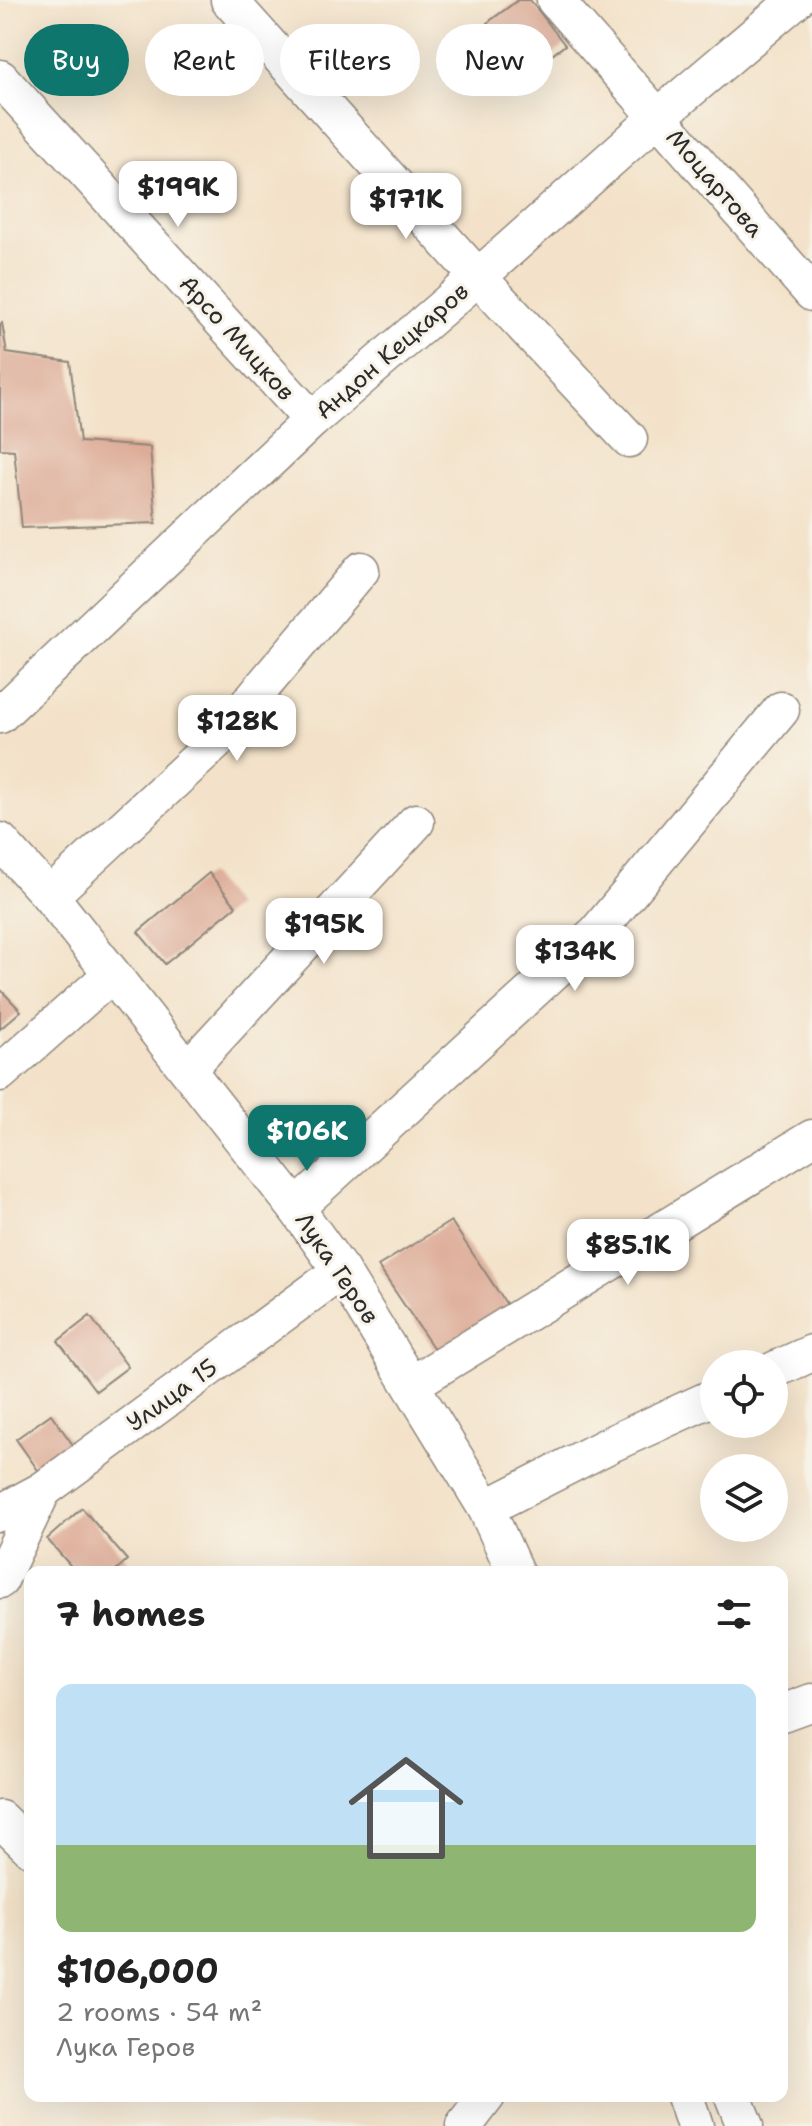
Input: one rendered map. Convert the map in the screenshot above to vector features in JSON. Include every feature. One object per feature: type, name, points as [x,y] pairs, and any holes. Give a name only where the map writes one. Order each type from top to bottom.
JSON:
[{"type":"street","points":[[229,0],[478,277],[629,439]]},
{"type":"street","name":"Моцартова","points":[[555,0],[812,293]]},
{"type":"street","name":"Андон Кецкаров","points":[[0,715],[312,420],[796,0]]},
{"type":"street","name":"Арсо Мицков","points":[[0,78],[312,420]]},
{"type":"street","points":[[50,896],[215,743],[361,570]]},
{"type":"street","points":[[296,1208],[597,932],[781,710]]},
{"type":"street","points":[[188,1069],[416,822]]},
{"type":"street","name":"Лука Геров","points":[[0,841],[50,896],[188,1069],[341,1271],[486,1508],[512,1566]]},
{"type":"street","points":[[0,1073],[112,974]]},
{"type":"street","points":[[412,1384],[812,1138]]},
{"type":"street","name":"Улица 15","points":[[0,1513],[43,1490],[341,1271]]},
{"type":"street","points":[[788,1364],[812,1353]]},
{"type":"street","points":[[486,1508],[613,1443],[700,1403]]},
{"type":"street","points":[[0,1580],[43,1490]]},
{"type":"street","points":[[788,1711],[812,1702]]},
{"type":"street","points":[[0,1819],[24,1842]]},
{"type":"street","points":[[464,2126],[482,2102]]},
{"type":"street","points":[[687,2102],[695,2126]]},
{"type":"street","points":[[735,2102],[745,2126]]},
{"type":"building","points":[[518,0],[530,0],[549,24],[488,24]]},
{"type":"building","points":[[553,30],[565,45],[553,54]]},
{"type":"building","points":[[2,323],[7,353],[70,362],[80,442],[150,447],[156,523],[22,528],[14,450],[0,449]]},
{"type":"building","points":[[209,873],[236,906],[165,964],[138,932]]},
{"type":"building","points":[[0,989],[21,1011],[0,1029]]},
{"type":"building","points":[[451,1221],[509,1308],[436,1352],[378,1266]]},
{"type":"building","points":[[90,1316],[128,1367],[96,1391],[58,1341]]},
{"type":"building","points":[[51,1414],[80,1455],[45,1480],[16,1439]]},
{"type":"building","points":[[82,1508],[127,1560],[120,1566],[71,1566],[47,1539]]}]
